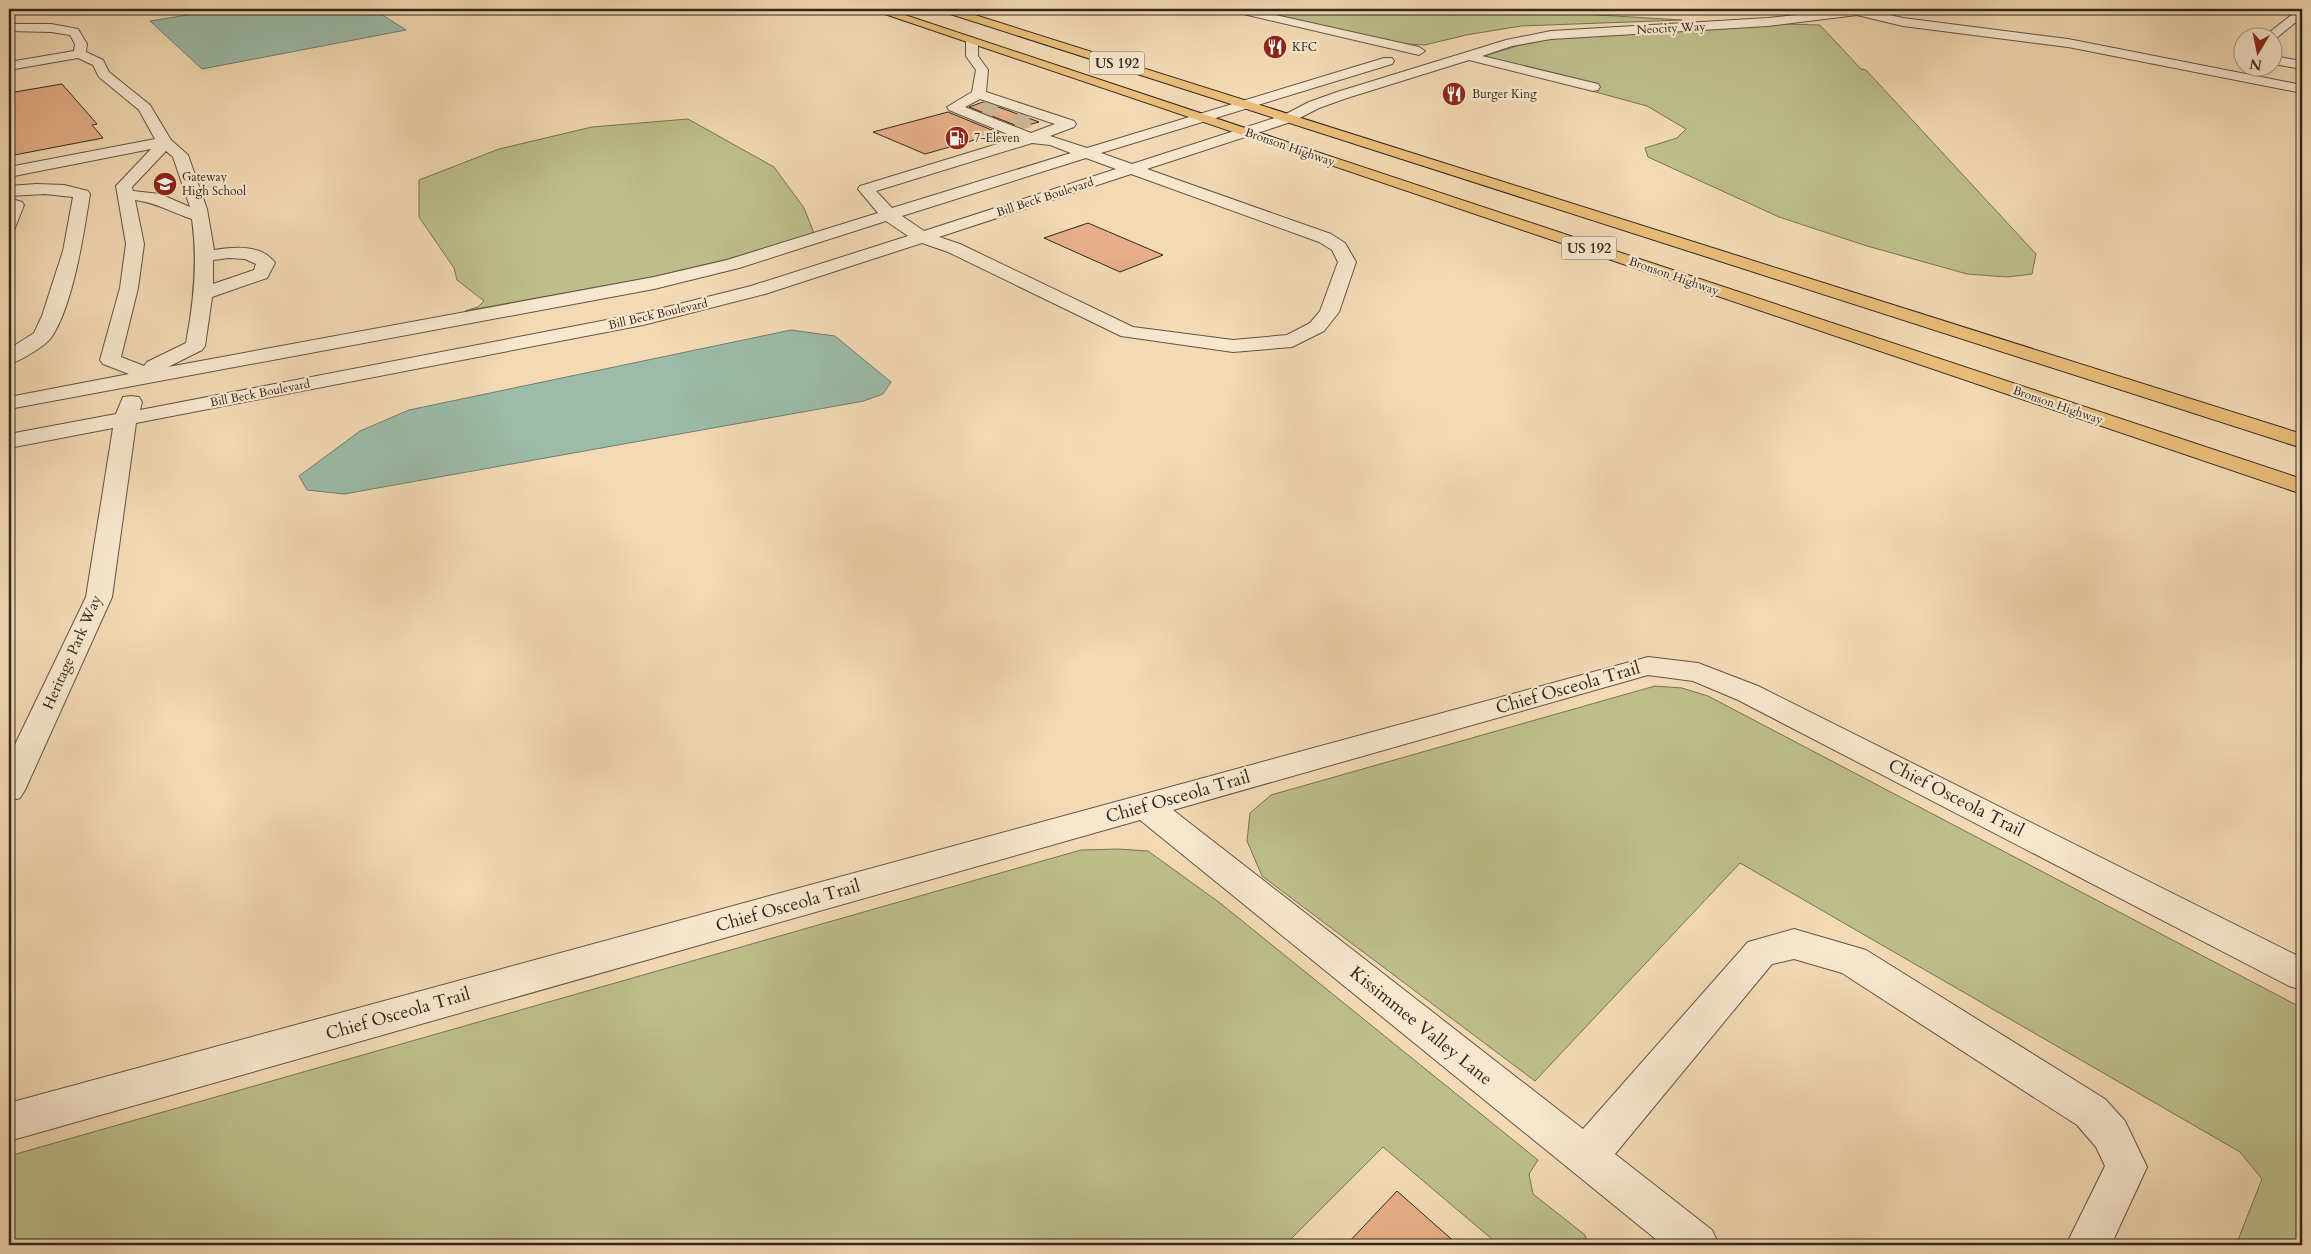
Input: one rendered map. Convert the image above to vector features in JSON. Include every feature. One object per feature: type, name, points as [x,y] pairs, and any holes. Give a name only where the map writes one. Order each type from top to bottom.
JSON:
[{"type":"highway","name":"Bronson Highway","points":[[876,9],[2302,487]]},
{"type":"highway","name":"Bronson Highway","points":[[945,9],[2302,441]]},
{"type":"street","name":"Bill Beck Boulevard","points":[[9,403],[141,375],[654,283],[733,264],[1200,117],[1280,95],[1424,50],[1235,9]]},
{"type":"street","name":"Neocity Way","points":[[1506,32],[1553,27],[1715,21],[1839,9]]},
{"type":"street","name":"Neocity Way","points":[[1289,118],[1314,105],[1342,95],[1510,43],[1551,35],[1727,25],[1875,9]]},
{"type":"street","points":[[1853,10],[1903,22],[2068,43],[2302,89]]},
{"type":"street","points":[[2281,28],[2302,12]]},
{"type":"street","points":[[9,27],[51,28],[74,32],[81,44],[80,54]]},
{"type":"street","points":[[1286,30],[1352,47]]},
{"type":"street","points":[[972,41],[972,56],[982,70],[979,94]]},
{"type":"street","points":[[1445,49],[1593,87]]},
{"type":"street","points":[[9,66],[80,54],[98,63],[104,74],[145,108],[164,143],[180,155],[200,216],[204,256],[202,311],[195,346],[141,375],[110,360],[129,288],[135,244],[124,186],[164,143]]},
{"type":"street","points":[[2284,62],[2302,65]]},
{"type":"street","points":[[87,74],[104,74]]},
{"type":"street","points":[[979,94],[954,107],[1006,115],[1069,124],[1031,138],[866,189],[890,216],[922,237],[954,248],[1128,332],[1233,346],[1292,341],[1317,327],[1329,312],[1348,262],[1340,247],[1324,238],[1132,168],[1053,141],[1031,138],[1006,115],[979,94]]},
{"type":"street","name":"Bill Beck Boulevard","points":[[9,441],[643,319],[758,290],[1289,118]]},
{"type":"street","points":[[9,172],[164,143]]},
{"type":"street","points":[[9,191],[36,189],[70,190],[82,194],[72,251],[52,316],[42,336],[9,358]]},
{"type":"street","points":[[127,195],[154,197],[200,216]]},
{"type":"street","points":[[9,203],[16,205],[9,224]]},
{"type":"street","points":[[203,294],[261,274],[266,262],[256,255],[247,252],[204,256]]},
{"type":"street","name":"Heritage Park Way","points":[[9,790],[17,757],[100,597],[126,418],[141,375]]},
{"type":"street","name":"Chief Osceola Trail","points":[[9,1122],[1648,666],[1698,672],[1748,693],[2302,975]]},
{"type":"street","name":"Kissimmee Valley Lane","points":[[1145,806],[1697,1245]]},
{"type":"street","points":[[1586,1157],[1761,952],[1794,944],[1853,961],[2091,1112],[2111,1134],[2126,1167],[2088,1245]]},
{"type":"green space","points":[[1227,9],[1549,9],[1564,13],[1682,20],[1521,26],[1466,35],[1425,45],[1368,42]]},
{"type":"green space","points":[[1784,24],[1820,25],[1861,69],[1866,70],[2036,254],[2032,274],[2007,277],[1967,274],[1867,246],[1779,217],[1648,157],[1645,148],[1677,138],[1686,129],[1647,106],[1474,59],[1517,46],[1556,38]]},
{"type":"green space","points":[[688,119],[774,167],[804,208],[814,233],[728,259],[652,277],[465,311],[478,307],[484,301],[457,280],[454,268],[419,217],[419,180],[499,149],[592,127]]},
{"type":"green space","points":[[1655,686],[1682,688],[1708,696],[2302,1008],[2302,1245],[2236,1245],[2262,1179],[2240,1152],[1740,863],[1535,1081],[1262,876],[1247,841],[1250,813],[1271,795]]},
{"type":"green space","points":[[1118,849],[1148,851],[1220,903],[1538,1160],[1529,1174],[1533,1194],[1585,1235],[1588,1245],[1499,1245],[1383,1147],[1285,1245],[9,1245],[9,1156],[1081,850]]},
{"type":"shaded area","points":[[225,9],[373,9],[406,30],[202,69],[150,21]]},
{"type":"shaded area","points":[[791,330],[835,336],[891,382],[883,394],[864,401],[344,494],[307,490],[299,476],[360,431],[409,410]]},
{"type":"building","points":[[62,84],[97,124],[92,125],[103,138],[9,156],[9,93]]},
{"type":"building","points":[[983,102],[1039,122],[1020,127],[969,107]]},
{"type":"building","points":[[948,112],[999,133],[925,154],[873,132]]},
{"type":"building","points":[[1088,223],[1163,255],[1120,272],[1044,238]]},
{"type":"building","points":[[1397,1191],[1458,1245],[1346,1245]]},
{"type":"tunnel","points":[[986,110],[998,107]]},
{"type":"tunnel","points":[[982,111],[991,109]]},
{"type":"tunnel","points":[[1014,123],[1030,119]]},
{"type":"place","name":"KFC","points":[[1275,47]]},
{"type":"place","name":"Burger King","points":[[1454,94]]},
{"type":"place","name":"7-Eleven","points":[[957,138]]},
{"type":"place","name":"Gateway High School","points":[[165,184]]}]
